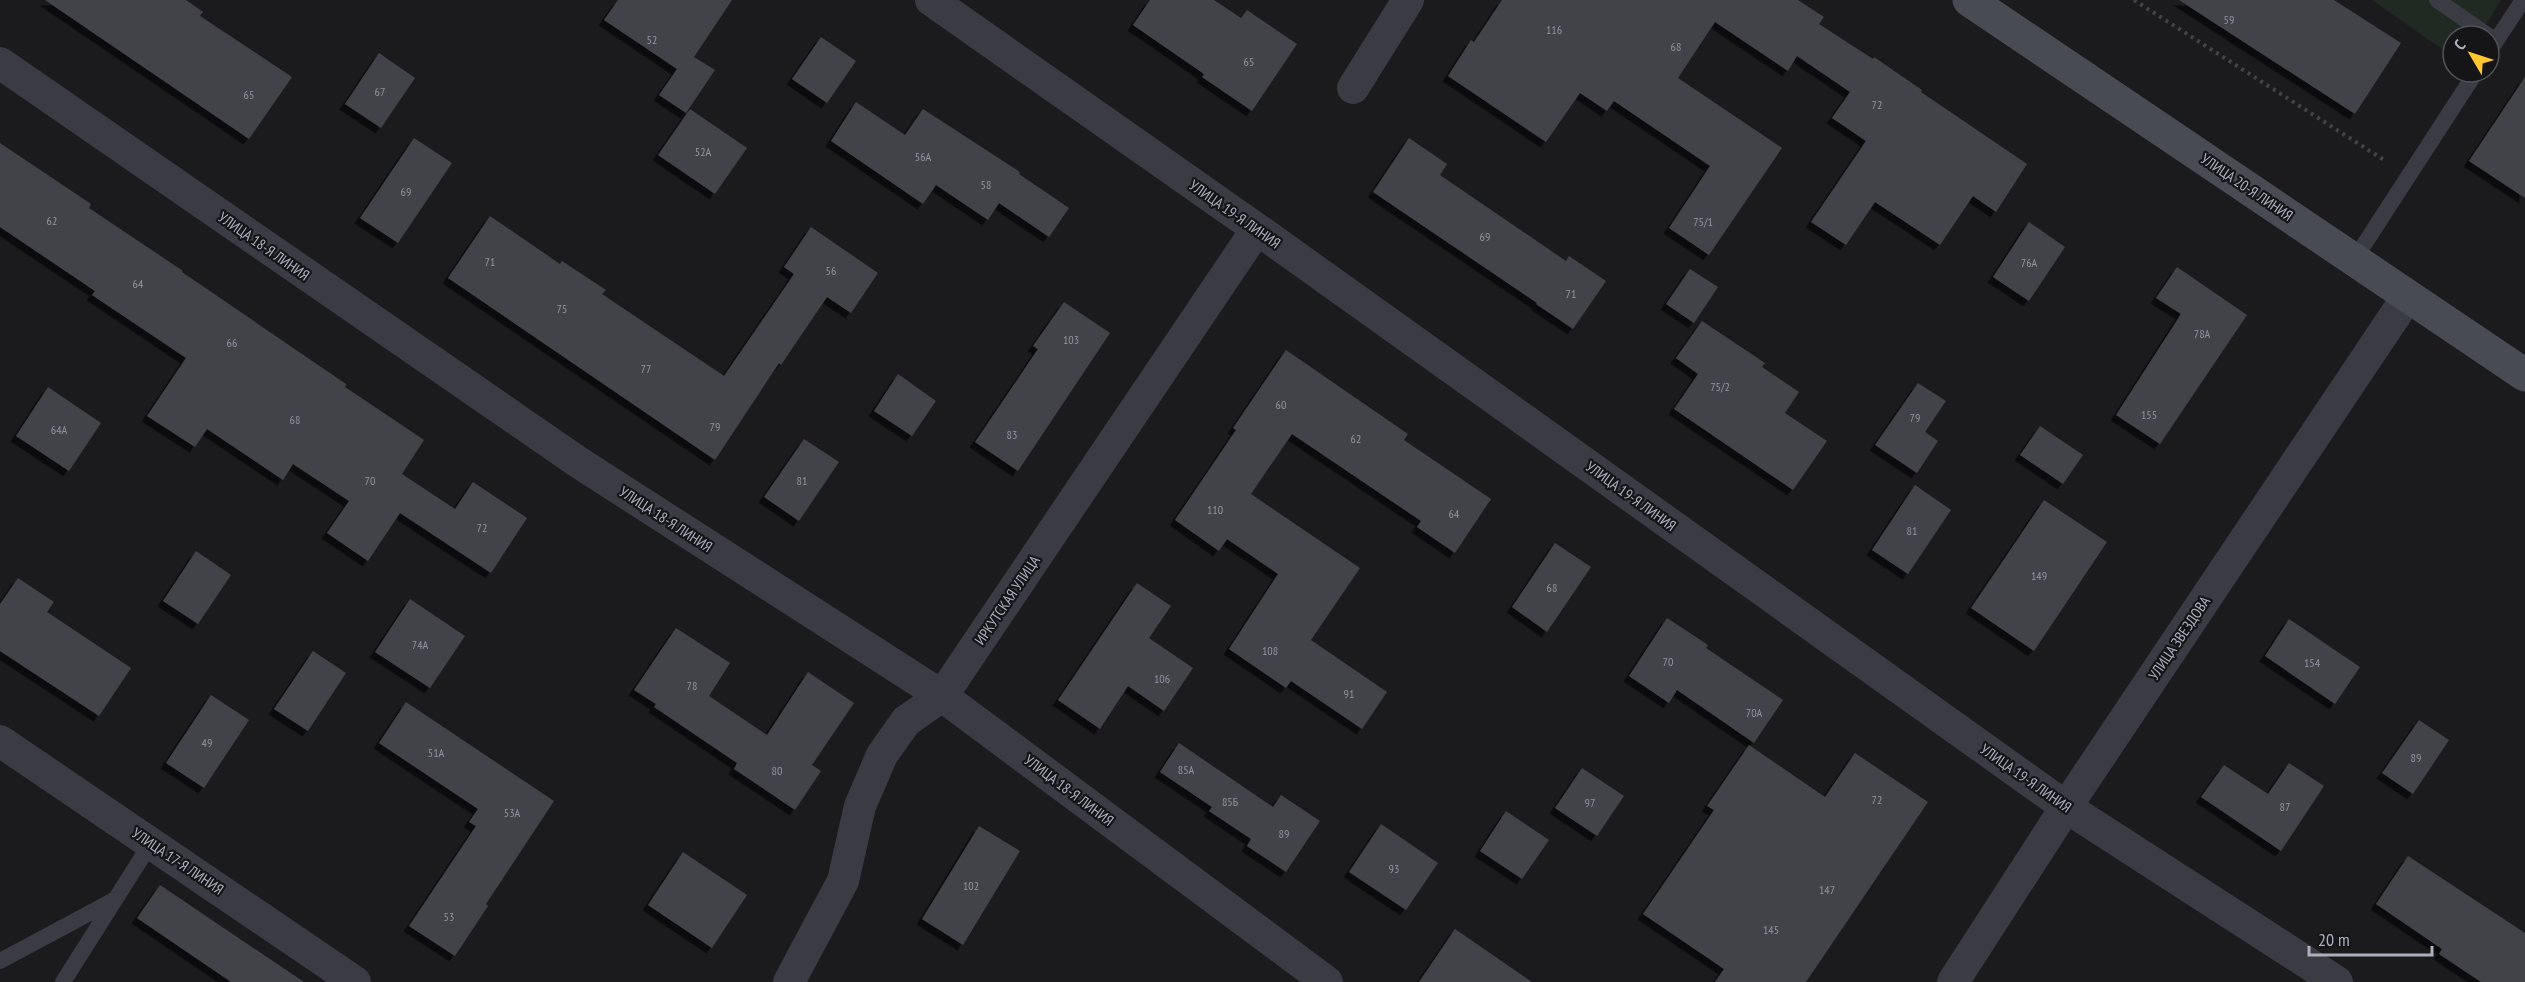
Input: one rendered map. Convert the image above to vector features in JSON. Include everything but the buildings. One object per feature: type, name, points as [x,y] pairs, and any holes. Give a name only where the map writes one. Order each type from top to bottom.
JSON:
[{"type":"main road","name":"УЛИЦА 20-Я ЛИНИЯ","points":[[1969,0],[2525,375]]},
{"type":"street","name":"УЛИЦА 19-Я ЛИНИЯ","points":[[931,0],[1257,229],[2066,807],[2337,982]]},
{"type":"street","points":[[1353,88],[1408,0]]},
{"type":"street","name":"УЛИЦА 18-Я ЛИНИЯ","points":[[0,63],[578,462],[942,696],[1327,982]]},
{"type":"street","name":"ИРКУТСКАЯ УЛИЦА","points":[[789,982],[843,881],[860,806],[882,755],[906,721],[942,696],[1257,229]]},
{"type":"street","name":"УЛИЦА ЗВЕЗДОВА","points":[[1953,982],[2066,807],[2408,296]]},
{"type":"street","name":"УЛИЦА 17-Я ЛИНИЯ","points":[[0,741],[355,982]]},
{"type":"lane","points":[[2437,0],[2466,24]]},
{"type":"lane","points":[[2501,34],[2523,0]]},
{"type":"lane","points":[[2354,260],[2468,84]]},
{"type":"lane","points":[[63,982],[151,843]]},
{"type":"lane","points":[[0,961],[115,900]]},
{"type":"path","points":[[2134,0],[2409,176]]},
{"type":"shaded area","points":[[2372,0],[2501,0],[2486,24],[2441,24],[2441,49]]}]
